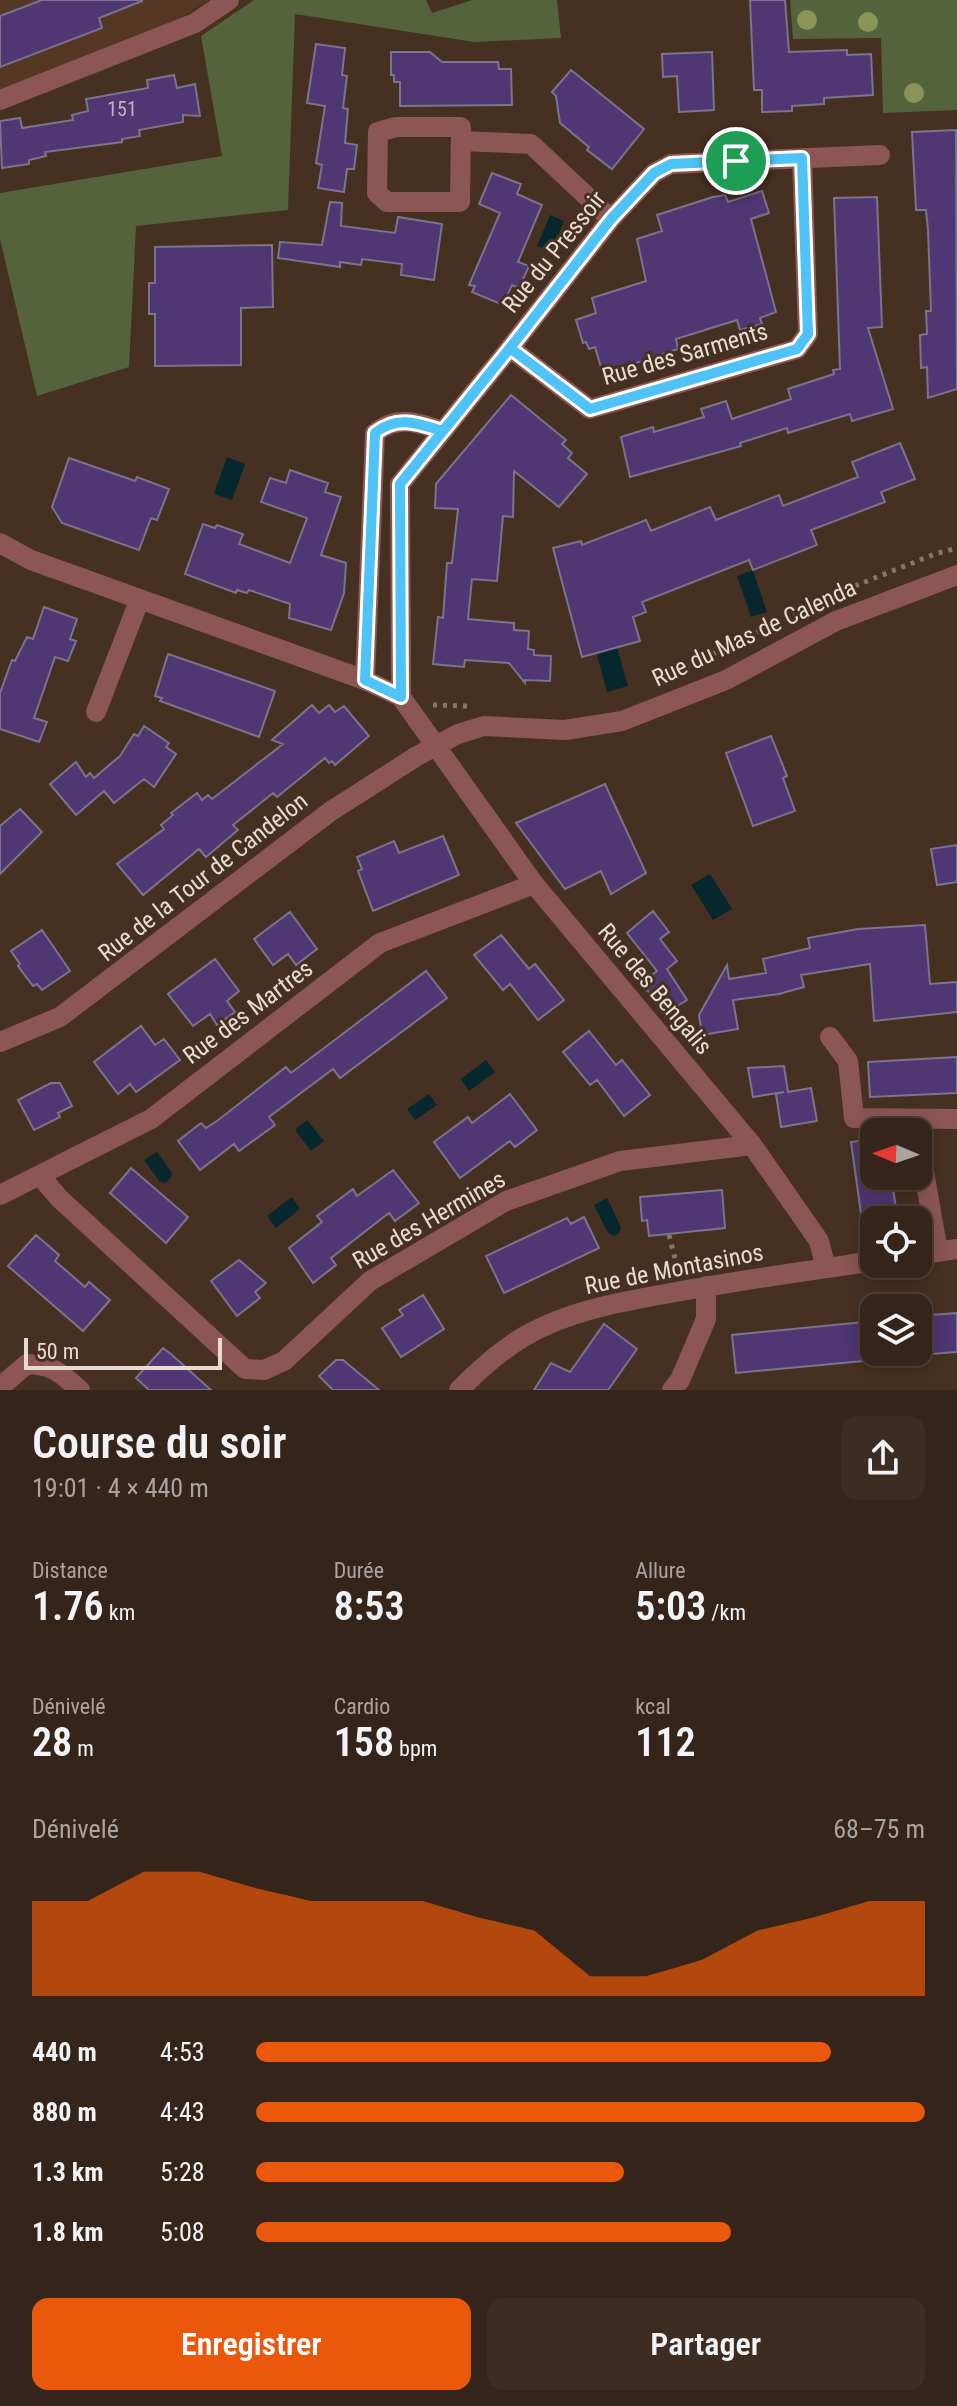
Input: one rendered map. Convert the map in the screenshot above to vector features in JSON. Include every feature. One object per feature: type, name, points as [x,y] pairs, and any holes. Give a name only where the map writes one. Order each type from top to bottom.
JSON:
[{"type":"street","points":[[0,100],[195,23],[229,0]]},
{"type":"street","points":[[396,127],[461,127],[461,141],[460,202],[387,202],[377,193],[378,132],[396,127]]},
{"type":"street","points":[[461,141],[531,144],[611,219]]},
{"type":"street","name":"Rue du Pressoir","points":[[401,697],[400,484],[611,219],[654,173],[671,164],[880,155]]},
{"type":"street","name":"Rue des Sarments","points":[[510,348],[590,409],[797,349],[808,334],[802,158]]},
{"type":"street","points":[[365,680],[375,433],[389,422],[419,423],[443,431]]},
{"type":"street","points":[[0,543],[31,560],[139,601],[365,680],[401,697],[435,747]]},
{"type":"street","name":"Rue du Mas de Calenda","points":[[435,747],[458,734],[484,726],[565,730],[622,721],[726,680],[836,621],[957,575]]},
{"type":"street","points":[[96,712],[139,601]]},
{"type":"street","name":"Rue des Bengalis","points":[[435,747],[534,884],[752,1145],[819,1241],[826,1268]]},
{"type":"street","name":"Rue de la Tour de Candelon","points":[[0,1042],[60,1017],[331,811],[435,747]]},
{"type":"street","name":"Rue des Martres","points":[[0,1195],[151,1119],[380,943],[534,884]]},
{"type":"street","points":[[830,1037],[848,1061],[854,1118],[860,1119]]},
{"type":"street","points":[[932,1125],[957,1119]]},
{"type":"street","name":"Rue des Hermines","points":[[40,1176],[60,1199],[245,1369],[264,1370],[284,1361],[370,1281],[506,1201],[620,1161],[752,1145]]},
{"type":"street","points":[[927,1190],[938,1252]]},
{"type":"street","name":"Rue de Montasinos","points":[[459,1390],[474,1374],[525,1336],[613,1303],[860,1263]]},
{"type":"street","points":[[683,1387],[706,1319],[706,1286]]},
{"type":"street","points":[[0,1387],[27,1364],[53,1368],[80,1390]]},
{"type":"path","points":[[675,673],[844,589],[957,548]]},
{"type":"path","points":[[415,716],[432,705],[477,707]]},
{"type":"path","points":[[669,1235],[684,1291]]},
{"type":"shaded area","points":[[0,0],[209,0],[183,16],[116,45],[0,89]]},
{"type":"green space","points":[[254,0],[426,0],[432,13],[472,0],[557,0],[561,38],[474,42],[295,14],[288,210],[136,226],[129,367],[37,396],[0,239],[0,193],[222,156],[201,36]]},
{"type":"green space","points":[[790,0],[957,0],[957,110],[883,113],[881,38],[793,39]]},
{"type":"water","points":[[550,215],[564,221],[551,252],[537,246]]},
{"type":"water","points":[[227,457],[245,464],[232,500],[214,494]]},
{"type":"water","points":[[753,570],[767,612],[751,617],[737,576]]},
{"type":"water","points":[[617,647],[628,686],[607,692],[597,655]]},
{"type":"water","points":[[710,874],[732,909],[713,920],[691,885]]},
{"type":"water","points":[[486,1060],[495,1072],[469,1091],[461,1079]]},
{"type":"water","points":[[429,1094],[437,1105],[415,1120],[407,1109]]},
{"type":"water","points":[[307,1120],[324,1141],[311,1151],[295,1130]]},
{"type":"water","points":[[157,1152],[172,1173],[166,1183],[159,1181],[144,1160]]},
{"type":"water","points":[[292,1197],[300,1209],[276,1228],[267,1216]]},
{"type":"water","points":[[607,1198],[621,1227],[614,1236],[608,1233],[594,1205]]},
{"type":"building","points":[[42,0],[142,1],[99,18],[102,28],[0,67],[0,16]]},
{"type":"building","points":[[750,0],[785,0],[789,52],[847,50],[847,55],[871,54],[873,95],[824,98],[824,104],[792,106],[792,111],[762,112],[762,90],[754,90]]},
{"type":"building","points":[[316,44],[345,48],[342,75],[347,76],[343,108],[348,109],[345,143],[357,145],[354,169],[347,169],[344,192],[318,188],[322,165],[316,163],[325,106],[307,103]]},
{"type":"building","points":[[391,52],[430,52],[442,62],[498,62],[499,69],[511,69],[512,105],[400,106],[400,82],[394,82],[394,75],[391,75]]},
{"type":"building","points":[[712,52],[714,110],[679,112],[677,76],[663,77],[662,54]]},
{"type":"building","points":[[571,70],[644,129],[612,169],[560,123],[556,96],[552,92]]},
{"type":"building","points":[[174,75],[177,88],[195,84],[200,116],[183,115],[183,122],[139,130],[140,136],[122,139],[122,142],[45,152],[46,156],[29,160],[29,164],[2,168],[0,121],[20,118],[22,128],[73,120],[72,115],[88,111],[86,99],[148,88],[147,80]]},
{"type":"building","points":[[956,130],[957,389],[928,398],[927,367],[921,368],[920,335],[927,334],[926,311],[931,311],[928,230],[926,210],[916,210],[912,132]]},
{"type":"building","points":[[492,173],[521,184],[517,194],[542,205],[518,262],[529,266],[519,288],[512,285],[503,305],[472,292],[475,286],[469,285],[500,213],[479,204]]},
{"type":"building","points":[[762,191],[769,213],[751,219],[776,312],[760,318],[762,324],[740,330],[737,320],[676,339],[678,349],[603,374],[595,347],[589,349],[586,342],[583,343],[576,320],[596,313],[592,298],[646,281],[637,239],[662,231],[657,215],[713,197],[725,195],[728,202]]},
{"type":"building","points":[[877,197],[882,327],[868,328],[893,409],[852,421],[850,414],[788,433],[787,428],[740,443],[741,446],[630,477],[621,437],[653,427],[654,432],[704,417],[701,409],[726,401],[732,419],[791,399],[788,389],[834,374],[833,370],[840,369],[834,198]]},
{"type":"building","points":[[330,202],[342,203],[341,226],[395,233],[398,217],[442,224],[434,280],[401,275],[402,264],[362,259],[361,265],[340,262],[340,267],[278,258],[280,242],[322,245]]},
{"type":"building","points":[[272,245],[273,307],[241,308],[241,365],[155,366],[155,314],[149,314],[149,283],[155,283],[155,247]]},
{"type":"building","points":[[511,395],[566,440],[562,444],[572,453],[568,458],[587,474],[559,507],[514,471],[513,517],[503,516],[497,581],[472,579],[468,619],[514,623],[514,630],[529,631],[528,649],[534,650],[534,655],[551,656],[550,681],[525,680],[525,683],[509,663],[465,660],[464,667],[433,664],[438,617],[443,618],[447,563],[452,563],[458,509],[435,508],[436,484]]},
{"type":"building","points":[[900,443],[915,479],[881,492],[885,502],[811,530],[817,545],[753,570],[749,560],[642,602],[646,612],[633,617],[640,641],[582,657],[553,548],[581,541],[582,545],[646,520],[651,531],[710,507],[716,520],[779,495],[783,506],[858,477],[852,462]]},
{"type":"building","points":[[69,458],[135,481],[137,477],[169,489],[157,520],[151,518],[139,550],[62,523],[52,507]]},
{"type":"building","points":[[290,470],[328,483],[325,492],[341,497],[321,555],[346,563],[344,593],[331,630],[289,618],[290,604],[249,590],[247,593],[237,590],[236,593],[185,574],[203,524],[215,528],[217,525],[243,534],[239,544],[290,563],[307,518],[261,502],[270,478],[286,483]]},
{"type":"building","points":[[44,607],[77,619],[70,639],[76,641],[68,661],[55,657],[34,718],[47,722],[39,742],[0,729],[0,693],[12,660],[15,661],[27,637],[33,639]]},
{"type":"building","points":[[168,654],[275,691],[259,737],[160,701],[162,698],[155,696]]},
{"type":"building","points":[[312,705],[319,713],[329,705],[335,712],[344,706],[369,736],[335,765],[325,758],[277,797],[273,793],[233,825],[238,830],[206,857],[199,849],[143,895],[117,864],[164,829],[161,825],[173,815],[171,813],[197,793],[202,800],[208,795],[212,799],[283,744],[272,740]]},
{"type":"building","points":[[144,726],[169,743],[166,747],[176,754],[154,787],[144,779],[114,803],[104,791],[76,815],[50,784],[76,762],[86,777],[90,773],[94,778],[120,756],[134,734],[138,736]]},
{"type":"building","points":[[771,736],[787,776],[783,778],[795,811],[753,826],[726,753]]},
{"type":"building","points":[[605,784],[646,873],[611,894],[601,871],[565,889],[516,823]]},
{"type":"building","points":[[20,809],[42,832],[0,874],[0,826]]},
{"type":"building","points":[[443,836],[459,875],[373,911],[358,871],[362,869],[357,857],[394,841],[399,853]]},
{"type":"building","points":[[957,845],[957,882],[937,885],[931,849]]},
{"type":"building","points":[[653,911],[669,932],[660,939],[677,961],[667,969],[687,1000],[666,1013],[641,983],[657,971],[627,933]]},
{"type":"building","points":[[290,912],[317,949],[296,965],[288,954],[273,965],[254,939]]},
{"type":"building","points":[[925,925],[930,984],[957,982],[957,1012],[874,1021],[870,964],[801,975],[804,987],[733,1000],[738,1029],[702,1035],[699,1015],[727,965],[729,979],[766,973],[763,959],[810,948],[808,938],[858,929]]},
{"type":"building","points":[[42,930],[70,971],[42,990],[37,984],[33,986],[11,951]]},
{"type":"building","points":[[501,935],[529,969],[535,964],[564,1000],[538,1020],[510,984],[503,990],[474,955]]},
{"type":"building","points":[[215,959],[239,991],[227,1001],[235,1012],[217,1025],[210,1014],[193,1026],[168,994]]},
{"type":"building","points":[[426,971],[447,998],[340,1078],[333,1069],[269,1117],[275,1125],[239,1151],[234,1144],[200,1170],[178,1141],[201,1123],[206,1128],[217,1121],[286,1067],[291,1073]]},
{"type":"building","points":[[141,1026],[155,1045],[164,1039],[180,1060],[136,1092],[130,1084],[118,1094],[94,1062]]},
{"type":"building","points":[[589,1031],[616,1065],[622,1060],[650,1095],[624,1116],[597,1080],[590,1085],[563,1052]]},
{"type":"building","points":[[957,1057],[957,1093],[870,1097],[868,1062]]},
{"type":"building","points":[[784,1066],[788,1092],[811,1088],[817,1121],[781,1127],[776,1094],[784,1092],[753,1097],[748,1068]]},
{"type":"building","points":[[51,1083],[60,1083],[72,1106],[58,1113],[60,1117],[34,1130],[18,1100]]},
{"type":"building","points":[[510,1094],[537,1130],[515,1147],[510,1141],[460,1178],[434,1142],[468,1117],[472,1123]]},
{"type":"building","points":[[860,1141],[860,1190],[893,1190],[896,1206],[860,1207],[851,1142]]},
{"type":"building","points":[[131,1168],[188,1217],[166,1243],[110,1193]]},
{"type":"building","points":[[393,1170],[419,1203],[395,1221],[389,1213],[331,1258],[336,1265],[313,1283],[289,1248],[322,1222],[317,1216],[353,1189],[357,1196]]},
{"type":"building","points":[[722,1190],[725,1228],[649,1236],[647,1220],[642,1221],[640,1197]]},
{"type":"building","points":[[584,1217],[599,1248],[504,1293],[486,1256],[567,1218],[571,1224]]},
{"type":"building","points":[[36,1235],[59,1255],[55,1261],[85,1287],[89,1282],[110,1300],[83,1331],[8,1266]]},
{"type":"building","points":[[239,1260],[266,1283],[255,1292],[260,1298],[237,1316],[211,1281]]},
{"type":"building","points":[[423,1295],[444,1329],[401,1357],[382,1328],[403,1315],[399,1310]]},
{"type":"building","points":[[957,1313],[957,1352],[932,1354],[932,1315]]},
{"type":"building","points":[[860,1322],[860,1361],[736,1373],[732,1335]]},
{"type":"building","points":[[604,1324],[637,1349],[608,1390],[534,1390],[551,1363],[570,1372]]},
{"type":"building","points":[[163,1348],[211,1390],[149,1390],[136,1378]]},
{"type":"building","points":[[336,1360],[343,1360],[379,1390],[333,1390],[319,1376]]},
{"type":"route","points":[[736,161],[671,164],[654,173],[611,219],[510,348],[400,484],[401,697],[365,680],[375,433],[389,422],[419,423],[443,431],[510,348],[590,409],[797,349],[808,334],[802,158],[736,161]]}]
